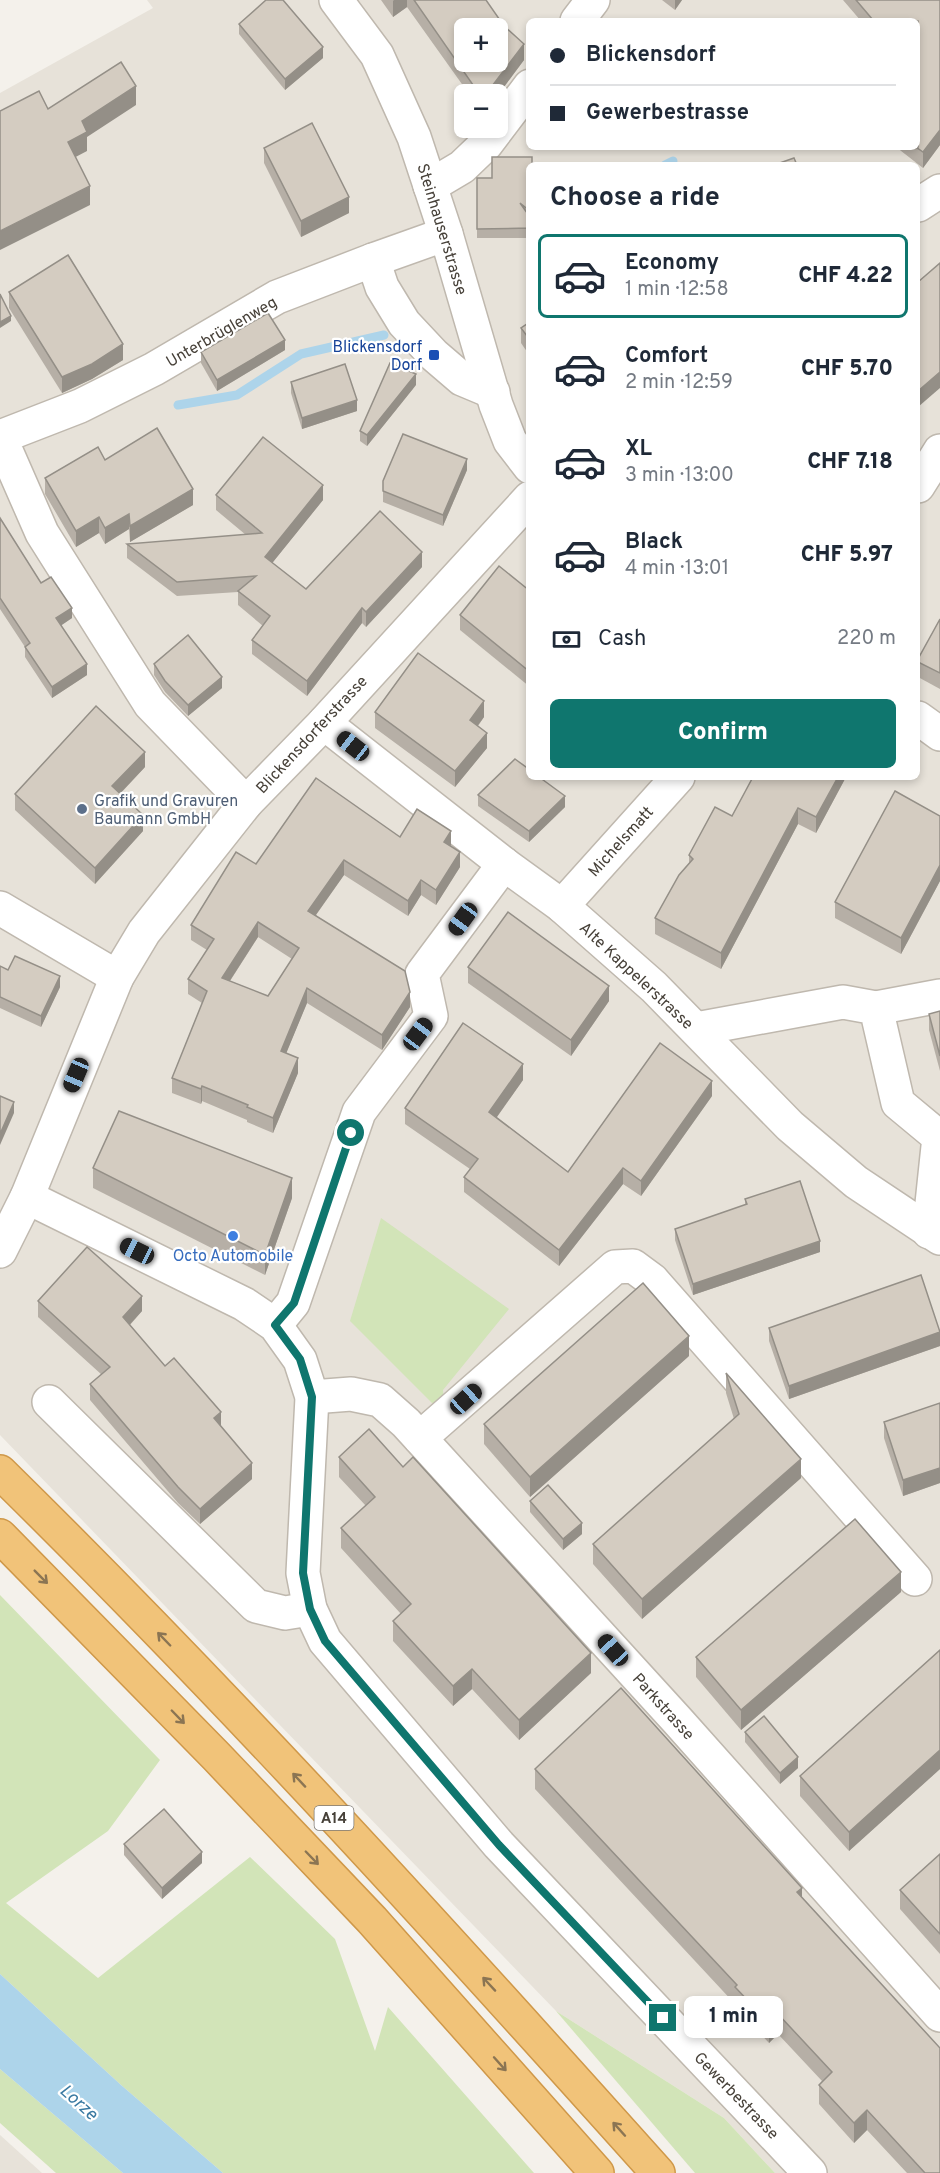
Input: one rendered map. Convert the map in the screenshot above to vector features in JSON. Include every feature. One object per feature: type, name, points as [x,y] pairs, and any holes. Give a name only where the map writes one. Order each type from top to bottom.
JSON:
[{"type":"highway","name":"A14","points":[[0,1472],[217,1692],[498,1994],[658,2173]]},
{"type":"highway","name":"A14","points":[[0,1536],[372,1920],[597,2173]]},
{"type":"street","name":"Steinhauserstrasse","points":[[336,0],[376,55],[414,136],[493,392],[510,441],[526,461]]},
{"type":"street","points":[[580,18],[593,0]]},
{"type":"street","points":[[430,186],[462,167],[486,144],[526,91]]},
{"type":"street","points":[[920,204],[940,191]]},
{"type":"street","name":"Unterbrüglenweg","points":[[246,803],[150,704],[42,533],[0,437],[80,406],[154,369],[277,297],[446,234]]},
{"type":"street","points":[[373,260],[382,288],[404,323],[434,355],[462,379],[493,392]]},
{"type":"street","points":[[920,483],[940,451]]},
{"type":"street","name":"Blickensdorferstrasse","points":[[0,1251],[27,1197],[117,977],[144,932],[246,803],[324,723],[526,502]]},
{"type":"street","points":[[920,719],[940,734]]},
{"type":"street","name":"Alte Kappelerstrasse","points":[[324,723],[504,864],[562,906],[654,987],[790,1126],[856,1182],[935,1235]]},
{"type":"street","name":"Michelsmatt","points":[[562,906],[675,780]]},
{"type":"street","points":[[275,1325],[294,1303],[359,1112],[431,1016],[423,974],[504,864]]},
{"type":"street","points":[[0,908],[117,977]]},
{"type":"street","points":[[696,1029],[843,1002],[876,1008],[940,996]]},
{"type":"street","points":[[876,1008],[898,1103],[939,1137],[935,1235]]},
{"type":"street","name":"Gewerbestrasse","points":[[27,1197],[244,1304],[275,1325],[300,1359],[312,1397],[303,1573],[310,1609],[325,1641],[499,1845],[810,2173]]},
{"type":"street","points":[[420,1438],[615,1267],[633,1266],[652,1281],[915,1579]]},
{"type":"street","name":"Parkstrasse","points":[[312,1397],[351,1394],[380,1400],[406,1422],[677,1720],[940,2015]]},
{"type":"street","points":[[49,1401],[256,1606],[285,1612],[310,1609]]},
{"type":"shaded area","points":[[147,0],[940,0],[940,2173],[775,2173],[724,2118],[556,2011],[0,1435],[0,93],[153,8]]},
{"type":"shaded area","points":[[0,2135],[42,2173],[0,2173]]},
{"type":"green space","points":[[381,1218],[509,1309],[443,1390],[444,1401],[432,1403],[350,1321]]},
{"type":"green space","points":[[0,1595],[160,1760],[108,1831],[6,1903],[98,1978],[250,1857],[335,1939],[375,2051],[388,2007],[534,2173],[223,2173],[121,2085],[0,1974]]},
{"type":"green space","points":[[556,2011],[724,2118],[775,2173],[695,2173]]},
{"type":"green space","points":[[0,2069],[123,2173],[56,2173],[0,2123]]},
{"type":"water","name":"Lorze","points":[[0,1974],[121,2085],[223,2173],[123,2173],[0,2069]]},
{"type":"building","points":[[266,0],[283,0],[323,47],[285,79],[239,24]]},
{"type":"building","points":[[414,0],[486,0],[498,18],[454,18],[454,58]]},
{"type":"building","points":[[856,0],[940,0],[940,130],[923,152],[920,150],[920,18],[871,18]]},
{"type":"building","points":[[508,30],[524,44],[508,65]]},
{"type":"building","points":[[121,62],[136,86],[82,121],[87,132],[68,142],[90,186],[0,231],[0,111],[39,91],[48,109]]},
{"type":"building","points":[[464,72],[503,72],[494,84],[472,84]]},
{"type":"building","points":[[312,123],[349,197],[301,221],[264,148]]},
{"type":"building","points":[[492,157],[532,157],[532,162],[526,162],[526,208],[520,203],[526,211],[526,228],[477,229],[477,178],[492,178]]},
{"type":"building","points":[[794,158],[796,162],[783,162]]},
{"type":"building","points":[[68,255],[123,344],[92,364],[62,377],[9,292]]},
{"type":"building","points":[[940,263],[940,372],[920,389],[920,280]]},
{"type":"building","points":[[0,294],[11,316],[0,322]]},
{"type":"building","points":[[268,313],[285,340],[217,380],[201,352]]},
{"type":"building","points":[[526,325],[526,335],[521,328]]},
{"type":"building","points":[[390,363],[416,374],[367,435],[360,431]]},
{"type":"building","points":[[345,364],[357,400],[302,418],[291,382]]},
{"type":"building","points":[[157,428],[193,489],[130,526],[129,514],[105,528],[99,517],[76,531],[45,478],[98,447],[105,460]]},
{"type":"building","points":[[403,434],[467,459],[443,515],[383,491],[383,481]]},
{"type":"building","points":[[263,437],[323,485],[265,557],[306,589],[380,511],[422,552],[366,612],[362,608],[307,681],[252,640],[270,616],[238,591],[256,576],[177,582],[127,544],[262,533],[216,495]]},
{"type":"building","points":[[0,518],[41,583],[51,577],[72,608],[56,618],[87,664],[52,687],[25,647],[30,643],[0,598]]},
{"type":"building","points":[[499,566],[526,588],[526,669],[460,615]]},
{"type":"building","points":[[940,619],[940,673],[920,663],[920,655]]},
{"type":"building","points":[[188,635],[222,677],[188,705],[165,681],[154,664]]},
{"type":"building","points":[[418,653],[484,701],[470,720],[487,733],[455,771],[375,712]]},
{"type":"building","points":[[96,706],[145,752],[112,786],[143,815],[95,868],[15,794]]},
{"type":"building","points":[[515,759],[526,767],[526,780],[543,780],[565,796],[529,831],[478,795]]},
{"type":"building","points":[[316,778],[400,837],[417,809],[451,831],[444,842],[460,852],[436,890],[421,880],[408,901],[344,860],[308,911],[405,971],[410,992],[382,1035],[307,988],[281,1051],[298,1058],[273,1118],[202,1086],[201,1089],[172,1078],[207,991],[188,979],[214,939],[191,925],[236,852],[256,864]],"holes":[[[258,922],[299,948],[268,996],[222,978]]]},
{"type":"building","points":[[751,780],[836,780],[816,817],[798,808],[721,953],[655,918],[679,875],[693,859],[689,855],[715,807],[732,816]]},
{"type":"building","points":[[895,791],[940,816],[940,865],[901,938],[835,902]]},
{"type":"building","points":[[508,912],[609,986],[571,1040],[468,967]]},
{"type":"building","points":[[15,956],[60,976],[41,1016],[0,997],[0,966],[8,970]]},
{"type":"building","points":[[940,1011],[940,1056],[929,1014]]},
{"type":"building","points":[[463,1023],[523,1064],[489,1112],[568,1172],[660,1043],[712,1081],[641,1181],[623,1168],[559,1250],[464,1177],[478,1159],[405,1108]]},
{"type":"building","points":[[0,1096],[14,1102],[0,1134]]},
{"type":"building","name":"Octo Automobile","points":[[119,1111],[292,1178],[265,1255],[93,1168]]},
{"type":"building","points":[[800,1181],[820,1241],[693,1284],[675,1229],[747,1204],[745,1199]]},
{"type":"building","points":[[87,1247],[142,1296],[123,1317],[165,1366],[174,1358],[221,1412],[214,1418],[252,1463],[200,1509],[178,1487],[90,1384],[110,1367],[38,1301]]},
{"type":"building","points":[[921,1275],[940,1332],[789,1386],[769,1328]]},
{"type":"building","points":[[643,1283],[689,1336],[530,1477],[484,1424]]},
{"type":"building","points":[[726,1373],[801,1459],[642,1599],[593,1544],[739,1414]]},
{"type":"building","points":[[940,1403],[940,1468],[903,1480],[884,1422]]},
{"type":"building","points":[[369,1429],[403,1467],[413,1457],[591,1653],[519,1720],[472,1669],[453,1686],[393,1621],[411,1604],[341,1528],[375,1497],[339,1457]]},
{"type":"building","points":[[548,1485],[582,1523],[563,1539],[530,1501]]},
{"type":"building","points":[[855,1519],[901,1572],[741,1710],[696,1657]]},
{"type":"building","points":[[940,1650],[940,1750],[849,1832],[800,1776]]},
{"type":"building","points":[[621,1688],[802,1888],[797,1892],[940,2048],[940,2173],[925,2173],[867,2110],[854,2123],[819,2085],[832,2072],[778,2014],[769,2023],[735,1987],[737,1985],[535,1769]]},
{"type":"building","points":[[764,1716],[798,1757],[780,1773],[745,1732]]},
{"type":"building","points":[[164,1809],[202,1852],[162,1888],[124,1844]]},
{"type":"building","points":[[940,1854],[940,1934],[900,1890]]},
{"type":"waterway","points":[[178,405],[237,395],[301,354],[384,335]]},
{"type":"place","name":"Blickensdorf Dorf","points":[[434,355]]},
{"type":"place","name":"Grafik und Gravuren Baumann GmbH","points":[[82,809]]},
{"type":"place","name":"Octo Automobile","points":[[233,1236]]},
{"type":"route","points":[[351,1133],[294,1303],[275,1325],[300,1359],[312,1397],[303,1573],[310,1609],[325,1641],[499,1845],[663,2018]]}]
